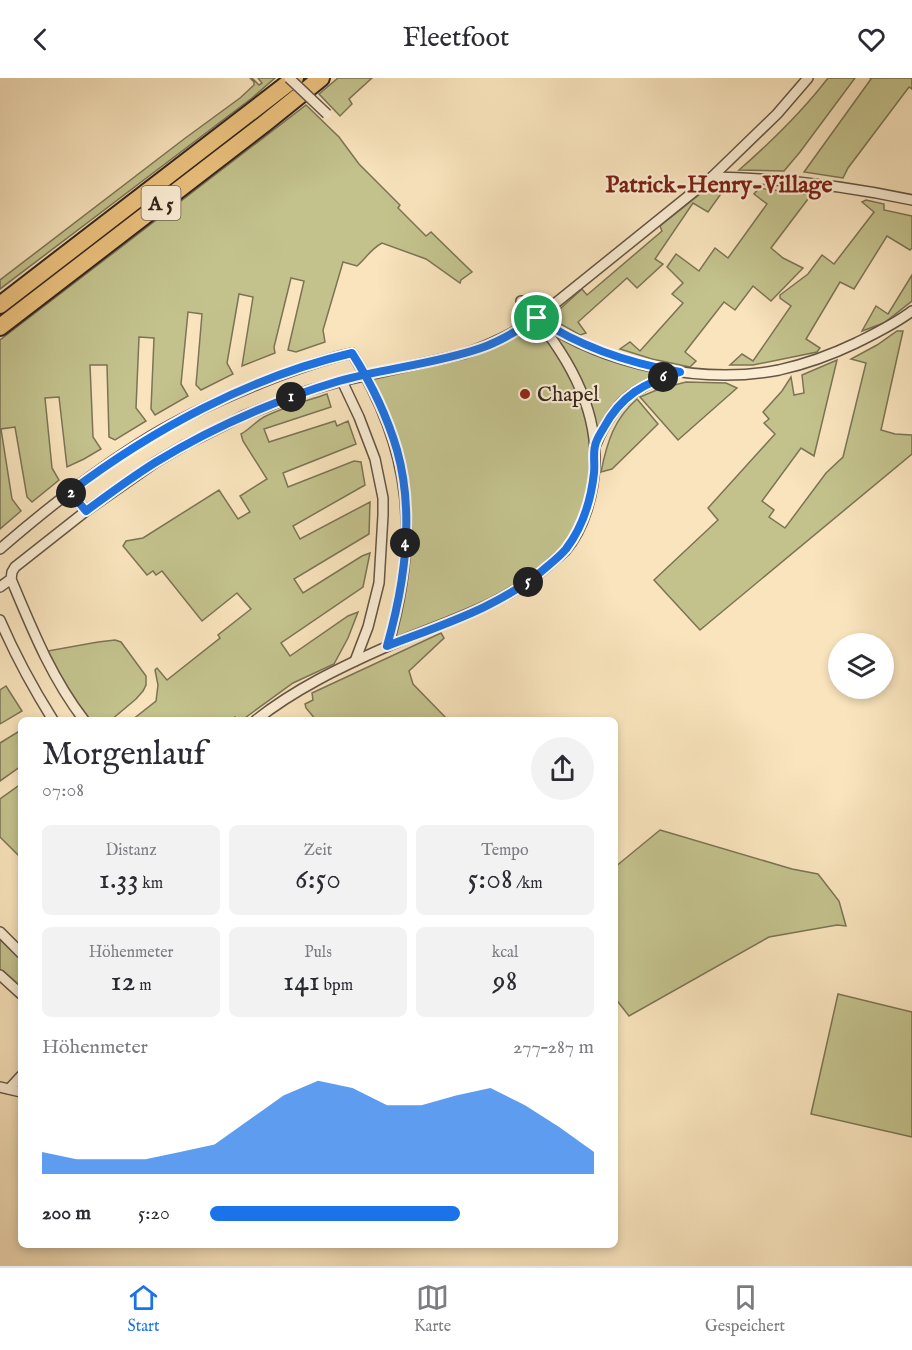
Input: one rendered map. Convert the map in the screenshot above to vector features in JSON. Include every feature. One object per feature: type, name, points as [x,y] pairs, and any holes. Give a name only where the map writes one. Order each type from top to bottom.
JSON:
[{"type":"highway","name":"A 5","points":[[0,305],[295,78]]},
{"type":"highway","name":"A 5","points":[[0,327],[321,78]]},
{"type":"street","points":[[289,78],[328,116]]},
{"type":"street","points":[[82,717],[46,661],[11,579],[15,567],[86,511],[156,462],[243,416],[307,391],[365,374],[445,359],[483,348],[517,331],[537,318],[712,177],[777,114],[808,78]]},
{"type":"street","points":[[712,177],[750,178],[843,188],[912,200]]},
{"type":"street","points":[[260,717],[290,696],[387,646],[503,598],[541,572],[565,551],[587,506],[594,472],[595,447],[590,417],[579,386],[559,349],[537,318],[521,301]]},
{"type":"street","points":[[537,318],[557,332],[595,350],[638,363],[680,372],[708,374],[755,373],[809,362],[888,328],[912,311]]},
{"type":"street","points":[[0,549],[70,492],[139,444],[179,420],[228,396],[291,371],[352,353],[365,374],[397,449],[405,496],[404,566],[400,597],[387,646]]},
{"type":"street","points":[[595,447],[613,411],[623,401],[655,380],[680,372]]},
{"type":"street","points":[[342,381],[375,459],[383,498],[380,583],[369,627],[355,662]]},
{"type":"street","points":[[70,492],[86,511]]},
{"type":"street","points":[[0,586],[11,579]]},
{"type":"street","points":[[0,620],[10,645],[51,717]]},
{"type":"street","points":[[0,932],[18,950]]},
{"type":"street","points":[[0,975],[18,991]]},
{"type":"street","points":[[5,1088],[18,1078]]},
{"type":"shaded area","points":[[250,78],[259,85],[262,83],[258,78],[275,78],[252,98],[0,289],[0,280],[240,98],[254,85]]},
{"type":"shaded area","points":[[306,78],[310,78],[18,304],[17,301]]},
{"type":"shaded area","points":[[338,78],[372,78],[349,99],[352,104],[340,116],[319,94]]},
{"type":"shaded area","points":[[828,78],[855,78],[784,171],[739,170],[786,126]]},
{"type":"shaded area","points":[[912,78],[912,89],[909,87],[848,168],[843,178],[804,172],[871,79]]},
{"type":"shaded area","points":[[306,105],[339,137],[359,164],[400,205],[398,208],[426,236],[431,232],[472,272],[460,283],[426,259],[382,243],[357,266],[343,262],[323,330],[325,342],[296,352],[288,350],[304,281],[291,278],[274,347],[275,353],[242,366],[253,297],[239,294],[227,363],[233,374],[201,390],[196,385],[202,314],[188,312],[181,384],[188,396],[155,415],[151,409],[154,338],[139,337],[136,408],[146,421],[115,440],[109,437],[107,365],[90,365],[93,437],[101,449],[67,467],[59,397],[45,398],[52,468],[59,480],[32,502],[27,497],[15,427],[1,429],[12,499],[21,511],[0,529],[0,340]]},
{"type":"shaded area","points":[[710,186],[725,188],[708,212],[693,203],[655,259],[663,264],[637,288],[627,278],[578,322],[586,333],[580,335],[550,318],[582,289],[587,295],[662,231],[660,226]]},
{"type":"shaded area","points":[[759,188],[811,195],[771,248],[783,258],[803,268],[771,301],[753,286],[735,310],[724,302],[685,352],[696,361],[690,367],[620,349],[630,342],[640,351],[683,303],[672,294],[683,283],[667,267],[676,254],[699,271],[715,248],[728,258],[767,204],[754,194]]},
{"type":"shaded area","points":[[866,200],[884,204],[884,210],[912,216],[912,248],[910,250],[887,236],[854,289],[840,282],[806,339],[820,348],[817,352],[753,365],[730,365],[742,354],[753,361],[791,306],[780,298],[780,295],[808,274],[822,255],[834,264],[874,212],[862,202]]},
{"type":"shaded area","points":[[912,275],[912,301],[884,323],[862,331],[876,306],[888,314]]},
{"type":"shaded area","points":[[537,318],[595,350],[680,371],[635,391],[600,435],[594,472],[573,538],[520,587],[388,646],[404,564],[402,475],[365,374],[445,359]]},
{"type":"shaded area","points":[[897,331],[903,331],[881,430],[912,435],[912,454],[700,630],[654,580],[718,520],[708,508],[775,434],[764,423],[769,419],[763,412],[791,377],[794,395],[804,393],[802,375],[837,360],[814,456],[801,448],[762,501],[774,510],[769,517],[785,528],[826,473],[843,457],[866,363],[851,359]]},
{"type":"shaded area","points":[[686,382],[726,383],[737,388],[678,440],[640,397]]},
{"type":"shaded area","points":[[327,394],[331,407],[264,429],[269,442],[335,421],[337,426],[348,421],[356,444],[283,473],[288,487],[354,461],[361,462],[365,485],[293,526],[300,539],[370,502],[369,534],[294,579],[303,593],[370,553],[363,587],[281,643],[290,656],[348,616],[358,612],[348,638],[334,664],[293,683],[246,717],[136,717],[156,701],[158,685],[155,670],[157,668],[167,680],[220,638],[218,635],[251,609],[237,593],[202,621],[162,571],[156,575],[153,571],[147,575],[123,546],[126,541],[143,538],[219,490],[238,519],[250,512],[240,496],[267,479],[241,434],[261,419],[295,404]]},
{"type":"shaded area","points":[[637,399],[658,424],[612,469],[601,472],[617,423]]},
{"type":"shaded area","points":[[441,633],[444,638],[409,671],[413,684],[445,717],[314,717],[305,704],[313,700],[312,693]]},
{"type":"shaded area","points":[[115,640],[121,642],[146,676],[143,691],[115,717],[82,717],[42,652]]},
{"type":"shaded area","points":[[6,686],[22,711],[0,724],[0,690]]},
{"type":"shaded area","points":[[18,732],[18,768],[0,781],[0,743]]},
{"type":"shaded area","points":[[18,786],[18,855],[0,837],[0,799]]},
{"type":"shaded area","points":[[660,830],[792,869],[818,874],[839,901],[846,926],[837,925],[769,937],[629,1016],[618,1002],[618,865]]},
{"type":"shaded area","points":[[0,939],[18,957],[18,986],[0,970]]},
{"type":"shaded area","points":[[838,994],[912,1012],[912,1137],[811,1114]]},
{"type":"place","name":"Chapel","points":[[525,394]]},
{"type":"district","name":"Patrick-Henry-Village","points":[[719,184]]},
{"type":"route","points":[[537,318],[483,348],[445,359],[365,374],[307,391],[243,416],[156,462],[86,511],[70,492],[90,476],[179,420],[228,396],[291,371],[352,353],[365,374],[390,431],[397,451],[405,496],[404,566],[400,597],[387,646],[503,598],[541,572],[565,551],[587,506],[594,472],[595,447],[613,411],[635,391],[655,380],[680,372],[638,363],[595,350],[557,332],[537,318]]}]
